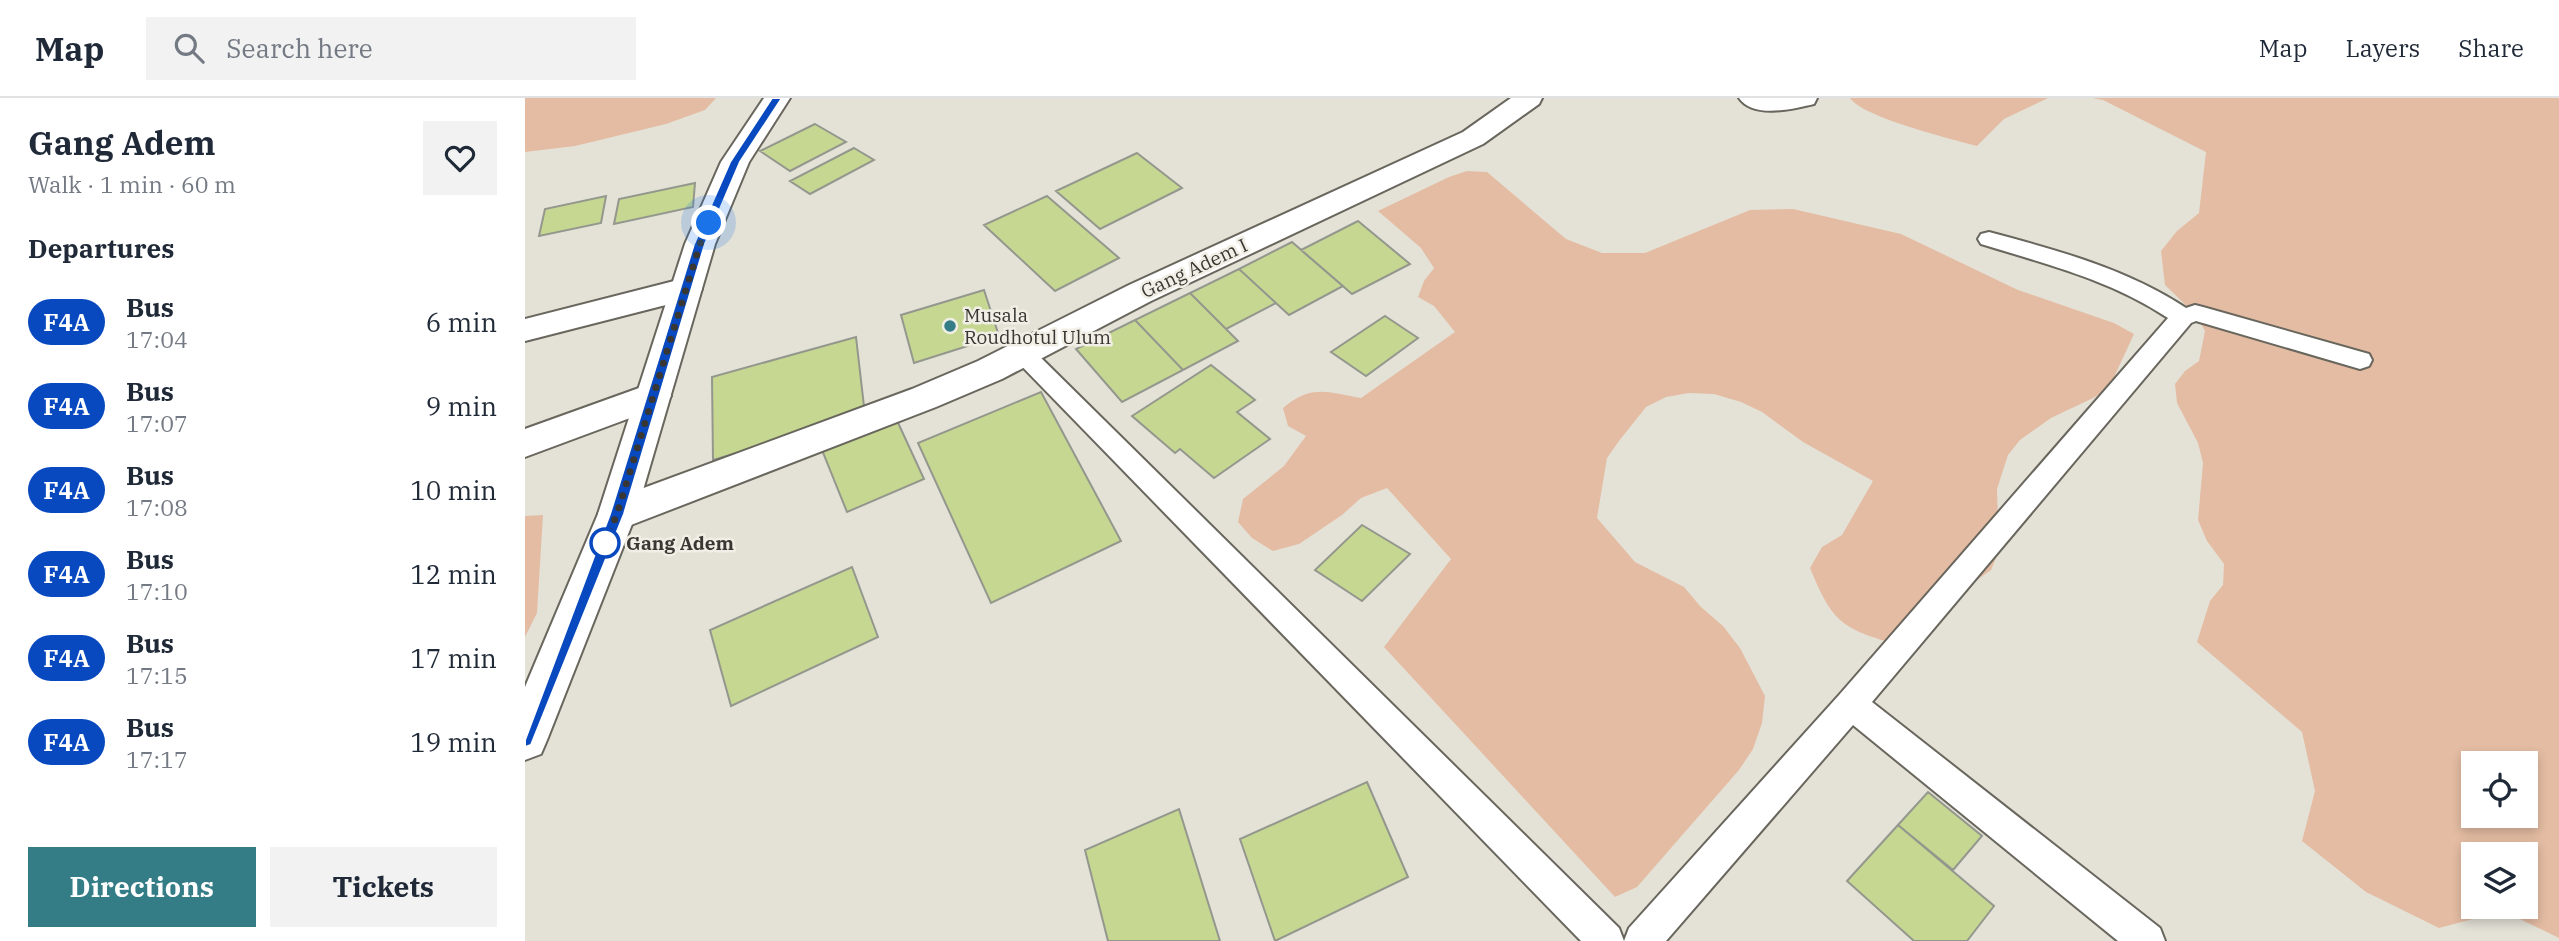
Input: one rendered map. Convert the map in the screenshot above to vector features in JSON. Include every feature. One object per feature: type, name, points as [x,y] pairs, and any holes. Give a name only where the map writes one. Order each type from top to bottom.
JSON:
[{"type":"street","points":[[525,740],[617,514],[700,244],[735,162],[777,98]]},
{"type":"street","name":"Gang Adem I","points":[[617,514],[924,398],[1022,354],[1140,293],[1473,138],[1529,98]]},
{"type":"street","points":[[1752,98],[1768,103],[1804,98]]},
{"type":"street","points":[[525,330],[686,289]]},
{"type":"street","points":[[525,443],[653,396]]},
{"type":"lane","points":[[1989,239],[2109,276],[2153,297],[2183,317]]},
{"type":"lane","points":[[1642,941],[1851,704],[2183,317],[2195,313],[2360,360]]},
{"type":"lane","points":[[1022,354],[1606,941]]},
{"type":"lane","points":[[1851,704],[2147,941]]},
{"type":"shaded area","points":[[525,98],[716,98],[705,110],[666,124],[575,146],[525,152]]},
{"type":"shaded area","points":[[1850,98],[2048,98],[2004,119],[1977,146],[1889,120],[1871,113]]},
{"type":"shaded area","points":[[2092,98],[2559,98],[2559,938],[2520,919],[2538,919],[2538,842],[2461,842],[2461,919],[2473,919],[2439,928],[2366,892],[2302,841],[2315,791],[2302,732],[2197,642],[2210,601],[2223,585],[2224,564],[2207,541],[2198,520],[2203,463],[2198,443],[2177,403],[2175,384],[2185,371],[2199,361],[2205,331],[2196,315],[2165,285],[2161,251],[2177,231],[2199,213],[2206,152],[2103,100]]},
{"type":"shaded area","points":[[1467,171],[1487,172],[1566,239],[1602,253],[1645,253],[1750,210],[1793,209],[1901,234],[2018,290],[2114,323],[2134,334],[2109,388],[2051,418],[2020,440],[2008,455],[1997,489],[1999,551],[1991,570],[1889,642],[1858,631],[1838,618],[1830,609],[1810,568],[1822,547],[1842,535],[1873,481],[1803,442],[1762,412],[1741,402],[1714,394],[1689,393],[1666,397],[1646,407],[1607,458],[1597,518],[1635,562],[1684,587],[1701,607],[1723,626],[1740,648],[1765,696],[1762,723],[1753,749],[1739,770],[1637,887],[1615,897],[1384,647],[1451,559],[1387,488],[1361,498],[1342,515],[1299,544],[1273,551],[1252,538],[1238,522],[1243,499],[1284,466],[1306,436],[1288,426],[1283,408],[1302,395],[1311,393],[1329,392],[1361,398],[1455,332],[1434,306],[1418,297],[1424,281],[1434,268],[1421,248],[1378,211]]},
{"type":"shaded area","points":[[543,515],[537,613],[525,637],[525,516]]},
{"type":"building","points":[[815,124],[846,142],[790,171],[760,151]]},
{"type":"building","points":[[854,148],[874,160],[810,194],[790,181]]},
{"type":"building","points":[[1137,153],[1182,188],[1100,229],[1056,191]]},
{"type":"building","points":[[695,183],[693,207],[614,224],[619,199]]},
{"type":"building","points":[[606,196],[601,223],[539,236],[545,209]]},
{"type":"building","points":[[1047,196],[1119,258],[1055,291],[984,225]]},
{"type":"building","points":[[1358,221],[1410,264],[1352,294],[1301,250]]},
{"type":"building","points":[[1292,242],[1343,286],[1289,315],[1239,269]]},
{"type":"building","points":[[1239,269],[1276,303],[1226,329],[1190,293]]},
{"type":"building","name":"Musala Roudhotul Ulum","points":[[984,290],[999,336],[914,363],[901,315]]},
{"type":"building","points":[[1190,293],[1238,341],[1183,370],[1135,320]]},
{"type":"building","points":[[1385,316],[1418,338],[1366,376],[1331,352]]},
{"type":"building","points":[[1135,320],[1183,370],[1122,402],[1076,349]]},
{"type":"building","points":[[856,337],[865,415],[713,460],[712,377]]},
{"type":"building","points":[[1211,365],[1255,400],[1237,412],[1270,439],[1214,478],[1180,449],[1175,453],[1132,416]]},
{"type":"building","points":[[1041,392],[1121,541],[991,603],[918,443]]},
{"type":"building","points":[[894,414],[924,479],[847,512],[820,445]]},
{"type":"building","points":[[1362,525],[1410,554],[1362,601],[1315,570]]},
{"type":"building","points":[[852,567],[878,637],[731,706],[710,630]]},
{"type":"building","points":[[1367,782],[1408,877],[1275,941],[1240,839]]},
{"type":"building","points":[[1928,792],[1982,836],[1953,870],[1898,825]]},
{"type":"building","points":[[1179,809],[1220,941],[1108,941],[1085,850]]},
{"type":"building","points":[[1898,825],[1994,906],[1967,941],[1914,941],[1847,881]]},
{"type":"bus line","name":"F4A","points":[[525,740],[617,514],[700,244],[735,162],[777,98]]},
{"type":"place","name":"Musala Roudhotul Ulum","points":[[950,326]]},
{"type":"place","name":"Gang Adem","points":[[605,543]]},
{"type":"route","points":[[605,543],[617,514],[700,244],[709,223]]}]
